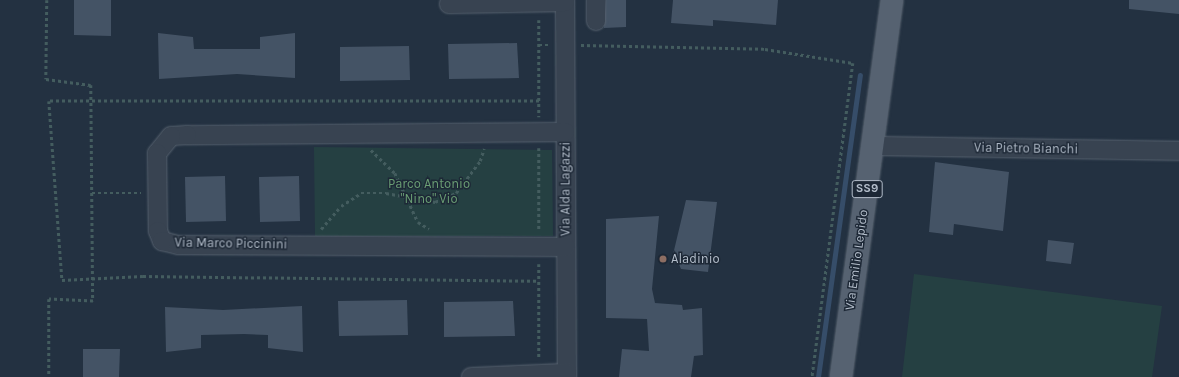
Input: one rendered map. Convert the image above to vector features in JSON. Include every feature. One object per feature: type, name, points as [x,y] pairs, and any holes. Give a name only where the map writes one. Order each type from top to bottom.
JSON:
[{"type":"main road","name":"Via Emilio Lepido","points":[[841,377],[892,0]]},
{"type":"street","points":[[596,0],[596,21]]},
{"type":"street","points":[[449,4],[539,3],[565,1]]},
{"type":"street","name":"Via Alda Lagazzi","points":[[565,1],[567,375]]},
{"type":"street","name":"Via Marco Piccinini","points":[[566,132],[171,136],[157,153],[158,193],[162,241],[178,245],[566,247]]},
{"type":"street","name":"Via Pietro Bianchi","points":[[872,146],[1179,151]]},
{"type":"street","points":[[471,377],[540,374],[567,375]]},
{"type":"path","points":[[48,0],[46,79],[91,85],[93,280],[93,301],[49,299],[49,377]]},
{"type":"path","points":[[539,3],[540,374]]},
{"type":"path","points":[[579,53],[578,45],[765,49],[853,63],[843,157],[812,377]]},
{"type":"path","points":[[539,101],[49,101],[62,280],[93,280],[143,276],[540,281]]},
{"type":"path","points":[[314,246],[321,229],[341,206],[361,193],[386,193],[406,198],[435,202],[456,193],[480,161],[489,133]]},
{"type":"path","points":[[353,134],[395,173],[418,222],[452,246]]},
{"type":"path","points":[[92,193],[158,193]]},
{"type":"green space","name":"Parco Antonio \"Nino\" Vio","points":[[314,147],[552,150],[553,236],[315,236]]},
{"type":"green space","points":[[914,274],[1162,306],[1152,377],[902,377]]},
{"type":"building","points":[[74,0],[111,0],[111,36],[74,35]]},
{"type":"building","points":[[606,0],[626,0],[626,27],[604,28]]},
{"type":"building","points":[[673,0],[778,0],[776,25],[713,20],[713,26],[671,23]]},
{"type":"building","points":[[1129,0],[1179,0],[1179,14],[1129,9]]},
{"type":"building","points":[[158,33],[193,37],[194,49],[260,49],[260,37],[295,33],[295,78],[237,74],[159,79]]},
{"type":"building","points":[[517,43],[519,78],[449,79],[448,44]]},
{"type":"building","points":[[409,46],[410,80],[340,81],[340,47]]},
{"type":"building","points":[[935,162],[1009,172],[1003,231],[954,224],[953,235],[929,232]]},
{"type":"building","points":[[225,176],[226,221],[186,222],[185,177]]},
{"type":"building","points":[[299,176],[300,221],[260,222],[259,177]]},
{"type":"building","points":[[686,200],[717,202],[708,272],[681,269],[678,262],[671,263]]},
{"type":"building","points":[[659,216],[652,289],[655,303],[682,305],[683,310],[702,308],[703,355],[694,356],[691,377],[619,377],[622,349],[649,351],[647,319],[606,318],[606,219]]},
{"type":"building","points":[[1048,240],[1074,243],[1071,264],[1046,261]]},
{"type":"building","points":[[407,300],[408,335],[339,336],[338,301]]},
{"type":"building","points":[[513,301],[515,336],[444,337],[444,302]]},
{"type":"building","points":[[302,306],[303,352],[268,348],[268,335],[244,334],[201,335],[201,348],[166,352],[165,307],[223,310]]},
{"type":"building","points":[[83,349],[120,349],[119,377],[83,377]]},
{"type":"waterway","points":[[818,377],[860,75]]},
{"type":"place","name":"Aladinio","points":[[663,259]]}]
